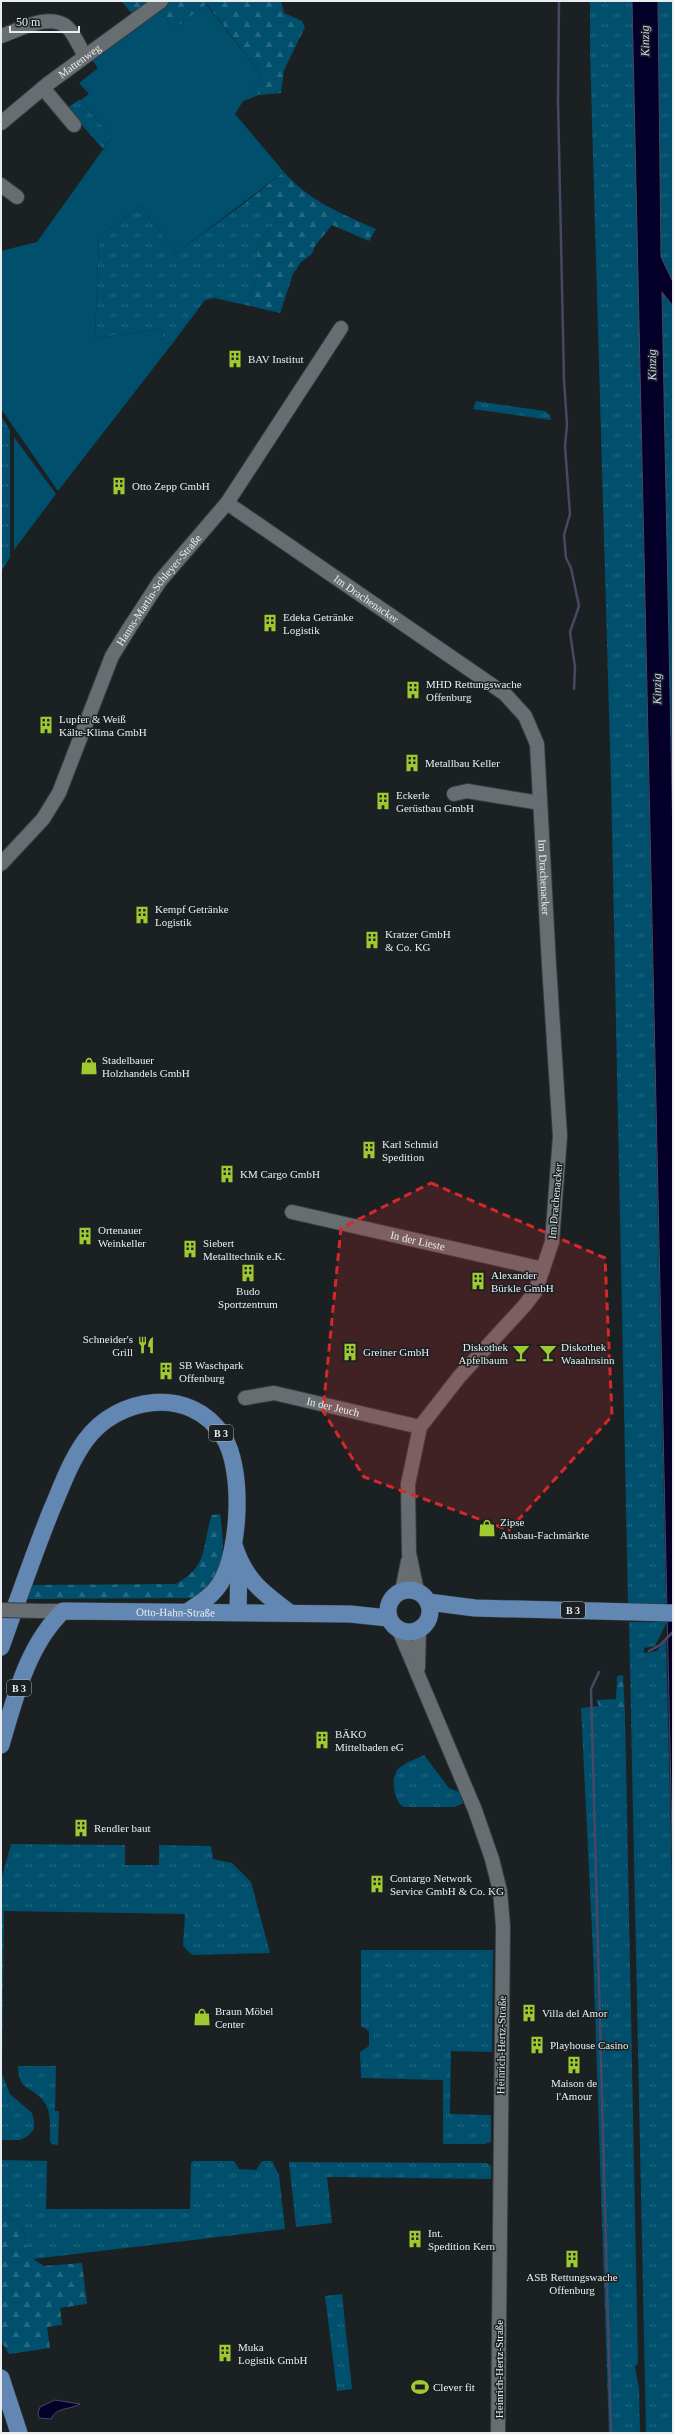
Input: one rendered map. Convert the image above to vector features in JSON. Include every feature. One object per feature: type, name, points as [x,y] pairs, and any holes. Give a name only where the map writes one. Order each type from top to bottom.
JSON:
[{"type":"main road","name":"B 3","points":[[1,1647],[38,1543],[75,1458],[86,1440],[105,1419],[116,1412],[144,1403],[172,1403],[205,1416],[224,1437],[234,1468],[238,1612]]},
{"type":"main road","name":"B 3","points":[[187,1612],[208,1598],[221,1583],[236,1552]]},
{"type":"main road","points":[[236,1552],[253,1583],[290,1613]]},
{"type":"main road","points":[[392,1617],[396,1594],[419,1606]]},
{"type":"main road","name":"Otto-Hahn-Straße","points":[[63,1611],[350,1614],[392,1617],[406,1632],[419,1606],[624,1613],[673,1613]]},
{"type":"main road","name":"B 3","points":[[1,1745],[31,1659],[43,1633],[63,1611]]},
{"type":"main road","points":[[1,2378],[19,2433]]},
{"type":"street","name":"Mattenweg","points":[[1,123],[85,56],[161,1]]},
{"type":"street","points":[[1,36],[46,21],[56,21],[67,27],[85,56]]},
{"type":"street","points":[[44,88],[74,125]]},
{"type":"street","points":[[1,185],[17,197]]},
{"type":"street","name":"Hanns-Martin-Schleyer-Straße","points":[[1,864],[43,819],[59,793],[112,656],[130,627],[160,582],[227,503],[341,328]]},
{"type":"street","name":"Im Drachenacker","points":[[227,503],[485,680],[517,705],[525,716],[537,744],[560,1136],[552,1242],[535,1292],[525,1305],[459,1377],[420,1427],[408,1484],[409,1552],[419,1606]]},
{"type":"street","points":[[454,794],[467,791],[540,803]]},
{"type":"street","name":"In der Lieste","points":[[292,1212],[542,1269]]},
{"type":"street","name":"In der Jeuch","points":[[245,1398],[274,1393],[420,1427]]},
{"type":"street","name":"Heinrich-Hertz-Straße","points":[[418,1672],[419,1606]]},
{"type":"street","name":"Otto-Hahn-Straße","points":[[1,1610],[63,1611]]},
{"type":"street","name":"Heinrich-Hertz-Straße","points":[[392,1617],[418,1672],[475,1810],[492,1859],[500,1891],[503,1926],[498,2433]]},
{"type":"highlighted area","points":[[431,1183],[605,1258],[612,1416],[509,1530],[364,1477],[323,1411],[341,1228]]},
{"type":"green space","points":[[121,1],[153,1],[133,15]]},
{"type":"green space","points":[[165,1],[281,1],[284,13],[302,21],[305,27],[284,70],[281,93],[259,95],[251,86],[263,77],[207,4],[174,29],[158,6]]},
{"type":"green space","points":[[590,1],[632,1],[666,1604],[628,1604],[611,782],[590,51]]},
{"type":"green space","points":[[658,1],[673,1],[673,282],[661,257]]},
{"type":"green space","points":[[206,4],[263,77],[252,86],[259,95],[243,101],[235,114],[284,172],[176,253],[141,206],[99,236],[95,338],[163,329],[162,343],[172,344],[58,491],[1,409],[1,251],[37,242],[112,137],[81,100],[89,94],[79,83],[98,68],[90,57],[158,6],[174,29]]},
{"type":"green space","points":[[80,99],[112,137],[103,149],[67,108]]},
{"type":"green space","points":[[284,172],[315,199],[376,229],[369,241],[332,225],[315,246],[312,254],[301,262],[293,274],[280,313],[246,305],[259,273],[256,250],[264,234],[277,221],[275,216],[268,210],[243,204]]},
{"type":"green space","points":[[243,204],[268,210],[275,216],[277,221],[264,234],[256,250],[259,273],[246,305],[214,298],[205,300],[172,344],[162,343],[163,329],[95,338],[99,236],[141,206],[176,253]]},
{"type":"green space","points":[[662,292],[673,306],[673,845]]},
{"type":"green space","points":[[476,401],[545,411],[550,415],[551,420],[473,409]]},
{"type":"green space","points":[[1,416],[10,430],[10,557],[1,572]]},
{"type":"green space","points":[[14,437],[56,494],[14,550]]},
{"type":"green space","points":[[220,1514],[223,1550],[218,1572],[213,1581],[205,1590],[194,1598],[24,1599],[30,1585],[176,1584],[187,1577],[194,1570],[203,1554],[212,1515]]},
{"type":"green space","points":[[629,1622],[667,1622],[655,1646],[644,1648],[644,1653],[657,1651],[666,1638],[673,1921],[673,2433],[646,2433]]},
{"type":"green space","points":[[623,1675],[625,1714],[608,1706],[599,1706],[596,1700],[616,1699],[617,1676]]},
{"type":"green space","points":[[608,1706],[625,1714],[638,2363],[635,2367],[639,2388],[640,2433],[609,2433],[593,1951],[581,1708]]},
{"type":"green space","points":[[424,1755],[449,1788],[459,1792],[463,1803],[454,1807],[404,1807],[400,1804],[395,1795],[394,1789],[394,1777],[396,1772],[405,1764]]},
{"type":"green space","points":[[11,1844],[125,1845],[125,1865],[159,1865],[159,1845],[211,1846],[213,1859],[232,1863],[251,1882],[270,1953],[192,1955],[183,1946],[185,1914],[4,1911],[2,2074],[10,2094],[32,2113],[34,2129],[28,2136],[20,2140],[1,2140],[1,1880]]},
{"type":"green space","points":[[361,1950],[493,1950],[492,2052],[451,2051],[450,2114],[491,2115],[491,2142],[484,2144],[443,2144],[443,2080],[361,2078],[360,2052],[369,2046],[369,2031],[361,2026]]},
{"type":"green space","points":[[18,2066],[56,2066],[55,2111],[59,2111],[58,2145],[52,2144],[50,2141],[50,2119],[45,2103],[20,2080]]},
{"type":"green space","points":[[1,2160],[47,2161],[46,2209],[190,2209],[191,2163],[193,2161],[234,2161],[239,2169],[256,2170],[262,2161],[272,2161],[279,2175],[285,2229],[33,2259],[27,2255],[23,2227],[8,2217],[1,2204]]},
{"type":"green space","points":[[289,2162],[487,2163],[491,2166],[491,2179],[327,2177],[332,2223],[296,2227]]},
{"type":"green space","points":[[1,2204],[8,2217],[23,2227],[27,2255],[44,2266],[82,2263],[87,2304],[60,2308],[62,2325],[47,2327],[50,2348],[9,2354],[1,2341]]},
{"type":"green space","points":[[342,2294],[352,2389],[337,2391],[325,2296]]},
{"type":"water","name":"Kinzig","points":[[632,1],[658,1],[661,257],[673,282],[673,306],[662,292],[673,845],[673,1885]]},
{"type":"water","points":[[55,2400],[80,2404],[56,2412],[51,2419],[39,2418],[38,2413],[40,2407]]},
{"type":"waterway","points":[[559,1],[558,101],[564,380],[567,425],[565,446],[570,514],[564,535],[566,558],[571,568],[579,606],[570,632],[575,667],[574,689]]},
{"type":"waterway","points":[[649,1651],[660,1645],[673,1632]]},
{"type":"waterway","points":[[599,1672],[591,1689],[611,2433]]},
{"type":"place","name":"BAV Institut","points":[[235,359]]},
{"type":"place","name":"Otto Zepp GmbH","points":[[119,486]]},
{"type":"place","name":"Edeka Getränke Logistik","points":[[270,623]]},
{"type":"place","name":"MHD Rettungswache Offenburg","points":[[413,690]]},
{"type":"place","name":"Lupfer & Weiß Kälte-Klima GmbH","points":[[46,725]]},
{"type":"place","name":"Metallbau Keller","points":[[412,763]]},
{"type":"place","name":"Eckerle Gerüstbau GmbH","points":[[383,801]]},
{"type":"place","name":"Kempf Getränke Logistik","points":[[142,915]]},
{"type":"place","name":"Kratzer GmbH & Co. KG","points":[[372,940]]},
{"type":"place","name":"Stadelbauer Holzhandels GmbH","points":[[89,1066]]},
{"type":"place","name":"Karl Schmid Spedition","points":[[369,1150]]},
{"type":"place","name":"KM Cargo GmbH","points":[[227,1174]]},
{"type":"place","name":"Ortenauer Weinkeller","points":[[85,1236]]},
{"type":"place","name":"Siebert Metalltechnik e.K.","points":[[190,1249]]},
{"type":"place","name":"Budo Sportzentrum","points":[[248,1273]]},
{"type":"place","name":"Alexander Bürkle GmbH","points":[[478,1281]]},
{"type":"place","name":"Schneider's Grill","points":[[146,1345]]},
{"type":"place","name":"Greiner GmbH","points":[[350,1352]]},
{"type":"place","name":"Diskothek Apfelbaum","points":[[521,1353]]},
{"type":"place","name":"Diskothek Waaahnsinn","points":[[548,1353]]},
{"type":"place","name":"SB Waschpark Offenburg","points":[[166,1371]]},
{"type":"place","name":"Zipse Ausbau-Fachmärkte","points":[[487,1528]]},
{"type":"place","name":"BÄKO Mittelbaden eG","points":[[322,1740]]},
{"type":"place","name":"Rendler baut","points":[[81,1828]]},
{"type":"place","name":"Contargo Network Service GmbH & Co. KG","points":[[377,1884]]},
{"type":"place","name":"Villa del Amor","points":[[529,2013]]},
{"type":"place","name":"Braun Möbel Center","points":[[202,2017]]},
{"type":"place","name":"Playhouse Casino","points":[[537,2045]]},
{"type":"place","name":"Maison de l'Amour","points":[[574,2065]]},
{"type":"place","name":"Int. Spedition Kern","points":[[415,2239]]},
{"type":"place","name":"ASB Rettungswache Offenburg","points":[[572,2259]]},
{"type":"place","name":"Muka Logistik GmbH","points":[[225,2353]]},
{"type":"place","name":"Clever fit","points":[[420,2387]]}]
